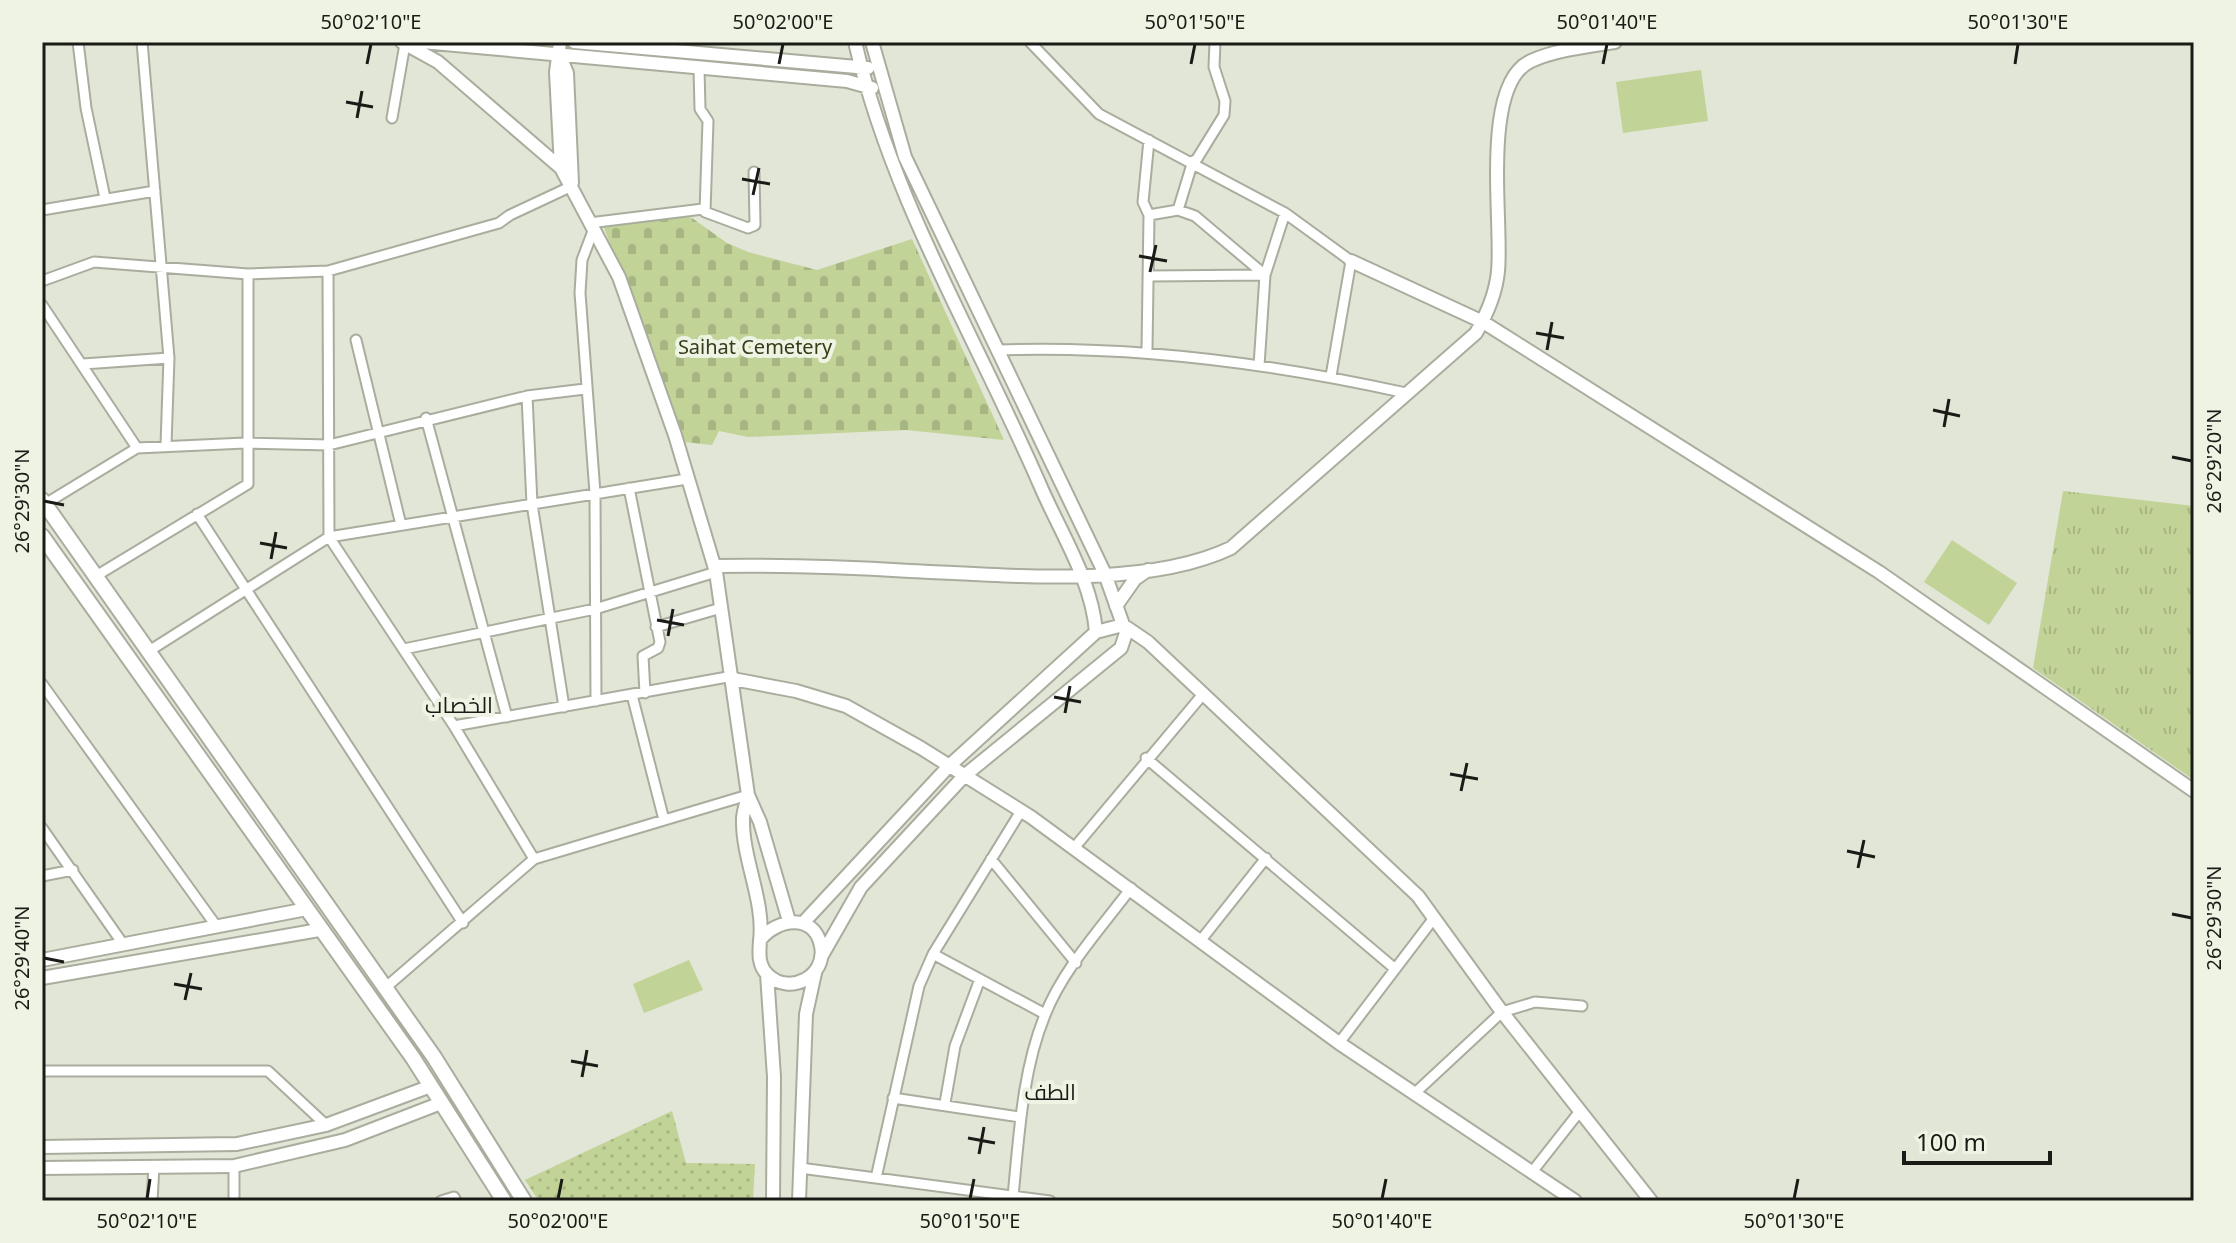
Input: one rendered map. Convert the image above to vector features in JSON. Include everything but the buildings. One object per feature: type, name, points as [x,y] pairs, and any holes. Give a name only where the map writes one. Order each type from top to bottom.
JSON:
[{"type":"main road","points":[[422,42],[847,81],[886,91]]},
{"type":"main road","points":[[560,42],[556,72],[561,168]]},
{"type":"main road","points":[[574,42],[880,70]]},
{"type":"main road","points":[[855,42],[885,149],[909,209],[1000,393],[1081,576],[1096,632]]},
{"type":"main road","points":[[799,1201],[806,1014],[821,957],[861,887],[985,755],[1121,648],[1126,633],[1105,574],[905,157],[872,42]]},
{"type":"main road","points":[[715,569],[1081,576],[1149,569],[1210,558],[1231,548],[1476,333],[1490,308],[1498,272],[1498,134],[1501,108],[1513,80],[1529,61],[1615,42]]},
{"type":"main road","points":[[404,43],[438,62],[561,168],[619,277],[640,329],[715,569],[748,795],[760,822],[789,921]]},
{"type":"main road","points":[[560,56],[567,73],[572,186]]},
{"type":"main road","points":[[1351,261],[1483,322],[1879,572],[2194,791]]},
{"type":"main road","points":[[44,502],[434,1057],[524,1201]]},
{"type":"main road","points":[[42,536],[431,1086],[504,1201]]},
{"type":"main road","points":[[1116,606],[1135,579],[1149,569]]},
{"type":"main road","points":[[803,923],[948,767],[1096,632],[1123,625]]},
{"type":"main road","points":[[1123,625],[1204,693],[1418,896],[1502,1012],[1651,1201]]},
{"type":"main road","points":[[733,678],[796,691],[846,706],[1021,811],[1131,888],[1339,1043],[1575,1201]]},
{"type":"main road","points":[[748,795],[743,819],[760,940],[758,957],[767,974],[774,1077],[773,1201]]},
{"type":"main road","points":[[42,960],[307,909]]},
{"type":"main road","points":[[760,940],[769,928],[789,921],[803,923],[815,933],[821,957]]},
{"type":"main road","points":[[42,978],[319,930]]},
{"type":"main road","points":[[767,974],[782,983],[797,983],[815,972]]},
{"type":"main road","points":[[42,1147],[237,1144],[326,1125],[431,1086]]},
{"type":"main road","points":[[42,1168],[234,1166],[331,1144],[441,1103]]},
{"type":"street","points":[[78,42],[86,108],[105,198]]},
{"type":"street","points":[[142,42],[169,358],[166,445]]},
{"type":"street","points":[[1030,42],[1099,114],[1285,213],[1351,261],[1331,376]]},
{"type":"street","points":[[1178,210],[1194,162],[1224,115],[1225,101],[1214,67],[1215,42]]},
{"type":"street","points":[[392,118],[404,43]]},
{"type":"street","points":[[699,68],[700,109],[708,121],[703,209]]},
{"type":"street","points":[[1147,350],[1149,215],[1143,202],[1149,140]]},
{"type":"street","points":[[596,701],[595,493],[580,293],[582,260],[591,227],[703,209],[709,214],[752,228],[757,221],[754,172]]},
{"type":"street","points":[[42,281],[94,262],[248,274],[328,271],[499,223],[572,186]]},
{"type":"street","points":[[42,210],[155,191]]},
{"type":"street","points":[[1149,215],[1178,210],[1195,216],[1265,275]]},
{"type":"street","points":[[1259,366],[1265,275],[1285,213]]},
{"type":"street","points":[[328,271],[329,537],[454,726],[534,859]]},
{"type":"street","points":[[96,576],[248,484],[245,443],[248,274]]},
{"type":"street","points":[[1150,276],[1265,275]]},
{"type":"street","points":[[42,305],[137,448]]},
{"type":"street","points":[[356,340],[401,525]]},
{"type":"street","points":[[997,350],[1069,347],[1147,350],[1331,376],[1406,393]]},
{"type":"street","points":[[83,364],[169,358]]},
{"type":"street","points":[[44,502],[137,448],[245,443],[329,445],[426,418],[527,396],[585,389]]},
{"type":"street","points":[[527,396],[532,504],[564,707]]},
{"type":"street","points":[[426,418],[507,717]]},
{"type":"street","points":[[149,651],[329,537],[687,479]]},
{"type":"street","points":[[629,488],[660,646],[642,659],[645,693]]},
{"type":"street","points":[[197,514],[463,923]]},
{"type":"street","points":[[404,649],[595,609],[649,595],[715,569]]},
{"type":"street","points":[[656,627],[721,608]]},
{"type":"street","points":[[454,726],[733,678]]},
{"type":"street","points":[[42,684],[217,927]]},
{"type":"street","points":[[1074,848],[1146,758],[1204,693]]},
{"type":"street","points":[[632,695],[664,820]]},
{"type":"street","points":[[1146,758],[1394,968]]},
{"type":"street","points":[[385,988],[534,859],[748,795]]},
{"type":"street","points":[[876,1178],[919,986],[933,954],[1021,811]]},
{"type":"street","points":[[42,828],[123,944]]},
{"type":"street","points":[[1201,940],[1266,858]]},
{"type":"street","points":[[991,859],[1076,963]]},
{"type":"street","points":[[42,876],[73,870]]},
{"type":"street","points":[[1013,1196],[1020,1117],[1045,1014],[1076,963],[1131,888]]},
{"type":"street","points":[[1339,1043],[1434,918]]},
{"type":"street","points":[[933,954],[1045,1014]]},
{"type":"street","points":[[945,1103],[955,1046],[980,979]]},
{"type":"street","points":[[1415,1093],[1502,1012],[1535,1002],[1582,1006]]},
{"type":"street","points":[[42,1071],[268,1071],[326,1125]]},
{"type":"street","points":[[893,1098],[945,1103],[1020,1117]]},
{"type":"street","points":[[1532,1172],[1580,1111]]},
{"type":"street","points":[[152,1201],[154,1166]]},
{"type":"street","points":[[234,1166],[234,1201]]},
{"type":"street","points":[[800,1168],[1050,1201]]},
{"type":"street","points":[[941,1201],[942,1187]]},
{"type":"street","points":[[441,1201],[454,1197],[456,1201]]},
{"type":"green space","points":[[1701,70],[1708,121],[1623,133],[1616,82]]},
{"type":"green space","name":"Saihat Cemetery","points":[[677,214],[692,218],[727,243],[748,252],[817,270],[912,239],[1004,440],[906,430],[748,437],[719,431],[712,445],[685,442],[603,225]]},
{"type":"green space","points":[[2063,491],[2194,506],[2194,780],[2033,668]]},
{"type":"green space","points":[[1952,540],[2017,583],[1989,625],[1924,582]]},
{"type":"green space","points":[[689,960],[703,990],[644,1013],[633,984]]},
{"type":"green space","points":[[672,1111],[686,1163],[755,1164],[753,1201],[539,1201],[525,1180]]},
{"type":"district","name":"الخصاب","points":[[459,704]]},
{"type":"district","name":"الطف","points":[[1050,1091]]}]
